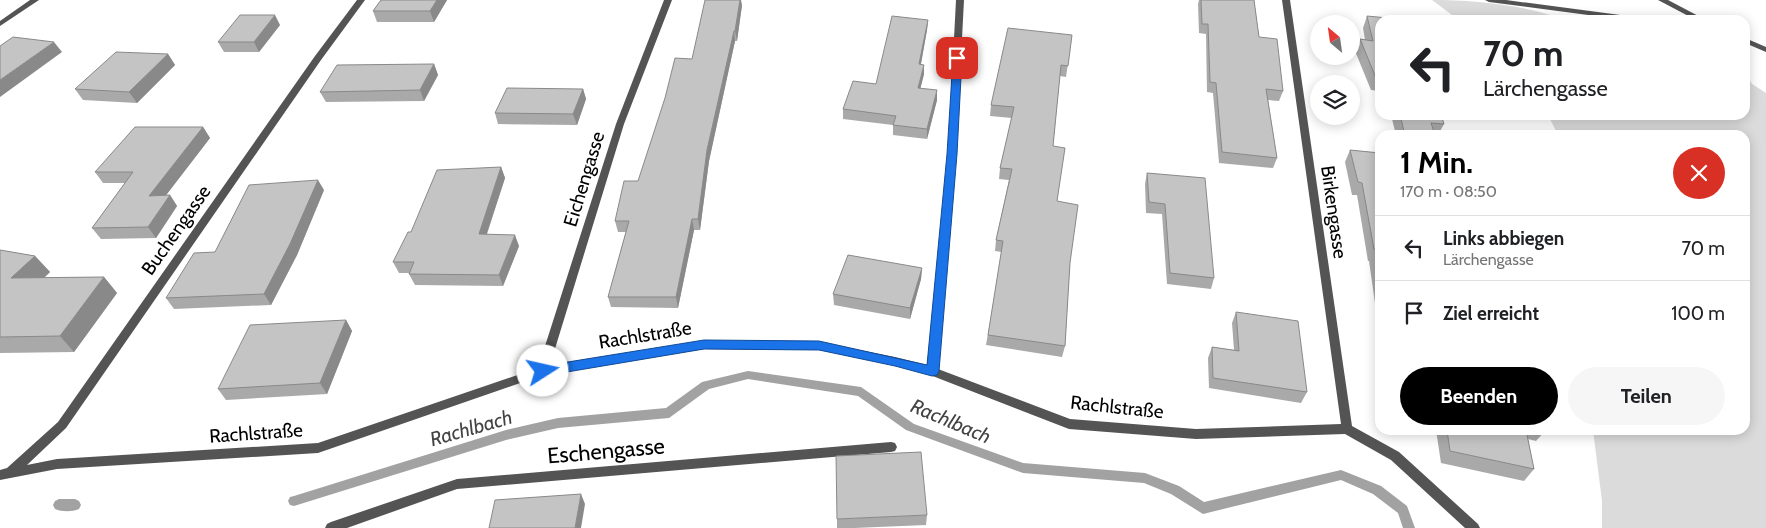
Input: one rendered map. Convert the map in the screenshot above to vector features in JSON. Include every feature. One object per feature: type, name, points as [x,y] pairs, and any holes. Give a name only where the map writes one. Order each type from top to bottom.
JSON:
[{"type":"street","points":[[0,24],[35,0]]},
{"type":"street","name":"Buchengasse","points":[[5,474],[62,424],[361,0]]},
{"type":"street","name":"Eichengasse","points":[[543,371],[620,124],[668,0]]},
{"type":"street","points":[[932,371],[952,154],[960,0]]},
{"type":"street","name":"Birkengasse","points":[[1286,0],[1347,428]]},
{"type":"street","points":[[1489,0],[1604,15]]},
{"type":"street","points":[[1662,0],[1692,15]]},
{"type":"street","points":[[1750,42],[1766,50]]},
{"type":"street","name":"Rachlstraße","points":[[5,474],[57,464],[318,448],[543,371],[704,344],[819,346],[895,361],[932,371],[1069,424],[1196,434],[1347,428]]},
{"type":"street","points":[[1347,428],[1395,456],[1474,528]]},
{"type":"street","name":"Eschengasse","points":[[331,528],[457,484],[891,447]]},
{"type":"shaded area","points":[[1432,0],[1500,4],[1550,15],[1452,15]]},
{"type":"shaded area","points":[[1750,80],[1752,84],[1766,93],[1766,528],[1602,528],[1602,501],[1594,435],[1750,435],[1750,130],[1556,130],[1550,120],[1750,120]]},
{"type":"building","points":[[381,0],[437,0],[430,11],[373,11]]},
{"type":"building","points":[[705,0],[740,0],[735,31],[707,150],[698,219],[692,219],[676,297],[608,297],[629,221],[615,221],[624,181],[638,181],[665,98],[675,58],[692,59]]},
{"type":"building","points":[[1201,0],[1254,0],[1259,37],[1277,39],[1283,91],[1266,89],[1277,158],[1222,152],[1216,83],[1210,82],[1208,24],[1202,24]]},
{"type":"building","points":[[240,15],[275,15],[254,42],[218,42]]},
{"type":"building","points":[[892,16],[928,20],[919,64],[924,65],[918,88],[937,90],[927,129],[893,125],[896,116],[843,109],[853,81],[876,84]]},
{"type":"building","points":[[1367,16],[1375,17],[1375,76],[1360,39],[1373,41]]},
{"type":"building","points":[[1008,28],[1072,35],[1068,66],[1061,65],[1053,146],[1065,148],[1057,201],[1078,205],[1070,263],[1065,346],[988,335],[1003,241],[996,240],[1012,169],[1000,168],[1014,107],[991,105]]},
{"type":"building","points":[[13,37],[54,42],[0,80],[0,46]]},
{"type":"building","points":[[116,52],[168,54],[129,92],[75,89]]},
{"type":"building","points":[[434,64],[420,90],[320,92],[337,65]]},
{"type":"building","points":[[507,88],[583,89],[573,114],[495,113]]},
{"type":"building","points":[[1401,120],[1443,120],[1444,124],[1431,123],[1433,130],[1404,130]]},
{"type":"building","points":[[135,127],[203,127],[149,196],[170,195],[148,227],[92,228],[133,172],[95,172]]},
{"type":"building","points":[[1350,150],[1375,152],[1375,249],[1362,183],[1358,182]]},
{"type":"building","points":[[501,167],[479,234],[515,235],[499,275],[409,274],[414,262],[393,262],[408,232],[411,232],[437,170]]},
{"type":"building","points":[[1147,173],[1205,178],[1214,278],[1170,273],[1165,204],[1149,202]]},
{"type":"building","points":[[318,180],[290,244],[264,294],[166,298],[194,253],[215,252],[249,185]]},
{"type":"building","points":[[0,250],[35,256],[11,278],[104,277],[60,336],[0,337]]},
{"type":"building","points":[[848,255],[922,268],[910,308],[833,294]]},
{"type":"building","points":[[1236,312],[1298,321],[1307,392],[1213,378],[1212,347],[1239,351]]},
{"type":"building","points":[[346,320],[320,383],[218,389],[250,325]]},
{"type":"building","points":[[1448,435],[1527,435],[1534,469],[1450,451]]},
{"type":"building","points":[[921,452],[927,515],[837,519],[836,456]]},
{"type":"building","points":[[581,494],[575,528],[489,528],[495,500]]},
{"type":"waterway","name":"Rachlbach","points":[[294,501],[506,435],[558,423],[669,413],[706,385],[748,375],[861,392],[910,427],[1023,468],[1145,478],[1175,490],[1203,508],[1341,475],[1377,490],[1403,510],[1409,528]]},
{"type":"waterway","name":"Rachlbach","points":[[59,505],[75,505]]},
{"type":"route","points":[[543,371],[704,344],[819,346],[895,361],[932,371],[952,154],[957,58]]}]
